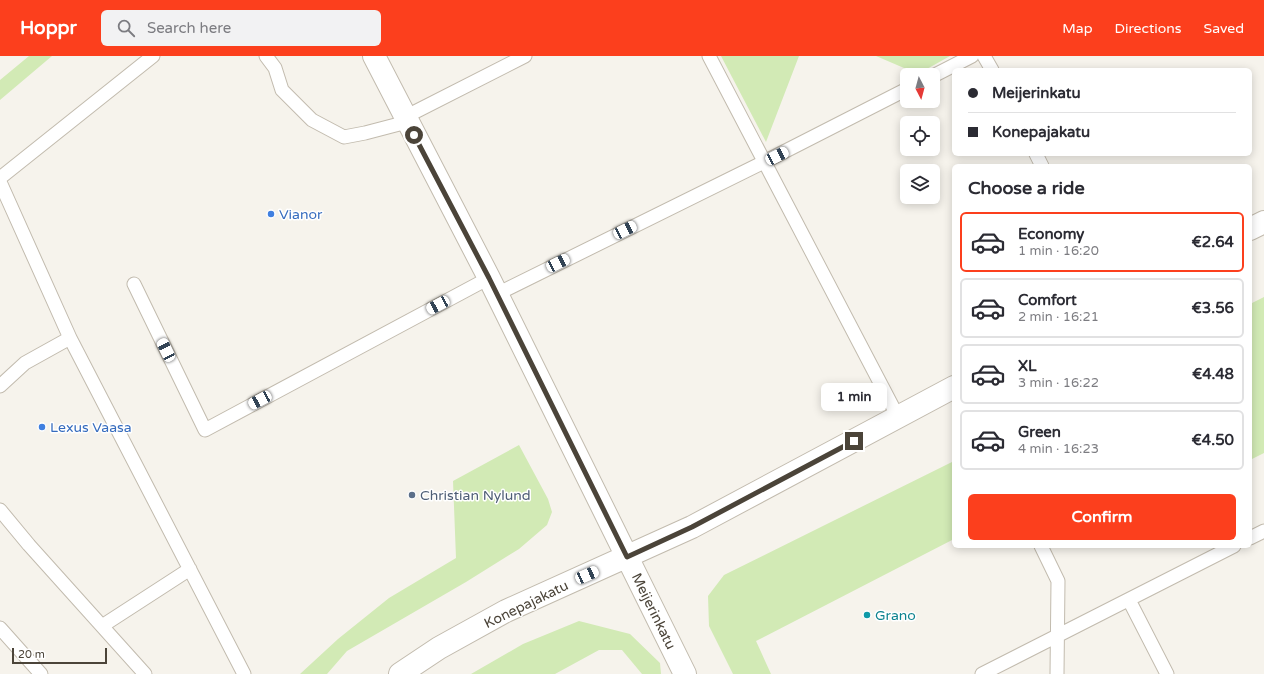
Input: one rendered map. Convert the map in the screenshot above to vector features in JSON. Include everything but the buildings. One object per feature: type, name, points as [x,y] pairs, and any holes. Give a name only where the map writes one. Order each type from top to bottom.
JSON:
[{"type":"street","name":"Meijerinkatu","points":[[374,56],[493,286],[685,674]]},
{"type":"street","points":[[1252,228],[1264,222]]},
{"type":"street","name":"Konepajakatu","points":[[400,674],[439,648],[506,611],[692,527],[952,388]]},
{"type":"lane","points":[[0,178],[153,56]]},
{"type":"lane","points":[[266,56],[275,68],[282,90],[312,120],[344,137],[365,133],[406,119],[525,56]]},
{"type":"lane","points":[[709,56],[898,417]]},
{"type":"lane","points":[[940,72],[972,56]]},
{"type":"lane","points":[[984,56],[991,68]]},
{"type":"lane","points":[[134,284],[205,430],[493,286],[764,162],[900,93]]},
{"type":"lane","points":[[0,182],[70,338],[244,674]]},
{"type":"lane","points":[[0,386],[25,363],[70,338]]},
{"type":"lane","points":[[0,510],[29,545],[145,674]]},
{"type":"lane","points":[[1252,537],[1264,531]]},
{"type":"lane","points":[[1042,548],[1058,581],[1057,674]]},
{"type":"lane","points":[[982,674],[1230,548]]},
{"type":"lane","points":[[102,626],[190,569]]},
{"type":"lane","points":[[1129,600],[1167,674]]},
{"type":"lane","points":[[0,628],[41,674]]},
{"type":"green space","points":[[29,56],[52,56],[0,100],[0,80]]},
{"type":"green space","points":[[721,56],[799,56],[766,142]]},
{"type":"green space","points":[[876,56],[950,56],[929,68],[904,68]]},
{"type":"green space","points":[[1264,297],[1264,453],[1252,459],[1252,303]]},
{"type":"green space","points":[[519,445],[548,499],[552,512],[547,525],[519,549],[466,582],[347,651],[327,674],[300,674],[338,639],[389,598],[456,558],[453,481]]},
{"type":"green space","points":[[952,462],[952,540],[756,641],[771,674],[733,674],[709,626],[708,596],[724,575]]},
{"type":"green space","points":[[579,621],[630,634],[660,663],[661,674],[642,674],[622,650],[599,650],[555,674],[471,674],[523,644]]},
{"type":"place","name":"Vianor","points":[[271,214]]},
{"type":"place","name":"Lexus Vaasa","points":[[42,427]]},
{"type":"place","name":"Christian Nylund","points":[[412,495]]},
{"type":"place","name":"Grano","points":[[867,615]]},
{"type":"route","points":[[414,135],[489,278],[627,557],[692,527],[854,441]]}]
